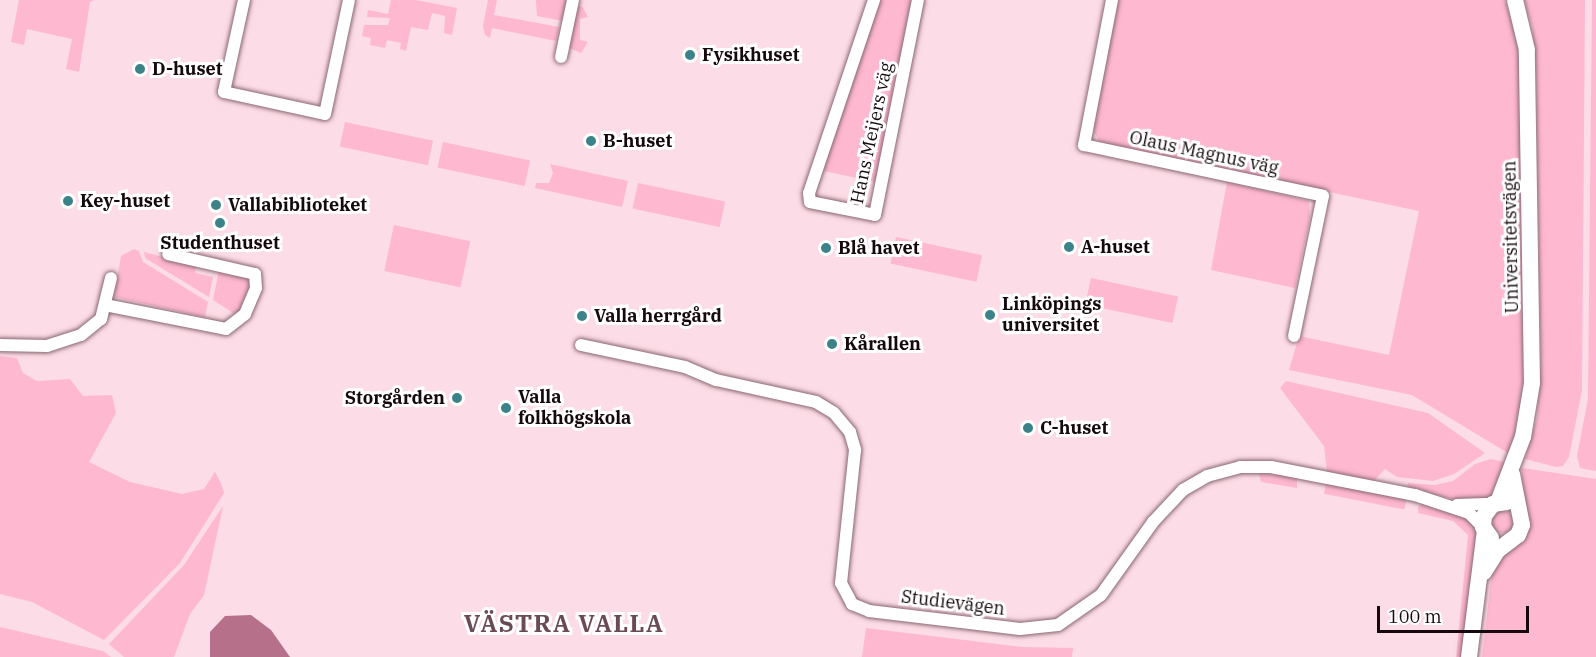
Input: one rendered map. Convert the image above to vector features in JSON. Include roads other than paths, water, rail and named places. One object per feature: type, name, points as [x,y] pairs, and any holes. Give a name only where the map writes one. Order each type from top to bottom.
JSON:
[{"type":"main road","name":"Universitetsvägen","points":[[1496,503],[1512,473],[1531,399],[1527,50],[1515,0]]},
{"type":"main road","name":"Universitetsvägen","points":[[1512,473],[1519,510]]},
{"type":"main road","points":[[1469,657],[1481,578],[1484,516],[1496,503],[1510,503],[1519,510],[1521,530],[1498,550],[1481,578]]},
{"type":"main road","points":[[1484,529],[1495,540],[1509,541]]},
{"type":"street","points":[[244,0],[224,93],[325,114],[349,0]]},
{"type":"street","points":[[561,57],[573,0]]},
{"type":"street","name":"Hans Meijers väg","points":[[874,0],[809,193],[810,202],[875,215],[918,0]]},
{"type":"street","name":"Olaus Magnus väg","points":[[1112,0],[1084,145],[1323,196],[1294,336]]},
{"type":"street","points":[[105,305],[226,329],[245,314],[256,288],[255,274],[168,254]]},
{"type":"street","points":[[0,345],[46,346],[75,338],[98,323],[111,278]]},
{"type":"street","name":"Studievägen","points":[[581,345],[685,367],[716,380],[816,402],[834,413],[850,432],[855,450],[841,583],[852,604],[869,611],[1020,629],[1058,625],[1101,595],[1174,498],[1192,484],[1225,470],[1271,467],[1447,504],[1469,513],[1484,529]]},
{"type":"street","name":"Studievägen","points":[[1447,504],[1496,503]]},
{"type":"place","name":"Fysikhuset","points":[[690,55]]},
{"type":"place","name":"D-huset","points":[[140,69]]},
{"type":"place","name":"B-huset","points":[[591,141]]},
{"type":"place","name":"Key-huset","points":[[68,201]]},
{"type":"place","name":"Vallabiblioteket","points":[[216,205]]},
{"type":"place","name":"Studenthuset","points":[[220,223]]},
{"type":"place","name":"A-huset","points":[[1069,247]]},
{"type":"place","name":"Blå havet","points":[[826,248]]},
{"type":"place","name":"Linköpings universitet","points":[[990,315]]},
{"type":"place","name":"Valla herrgård","points":[[582,316]]},
{"type":"place","name":"Kårallen","points":[[832,344]]},
{"type":"place","name":"Storgården","points":[[457,398]]},
{"type":"place","name":"Valla folkhögskola","points":[[506,408]]},
{"type":"place","name":"C-huset","points":[[1028,428]]},
{"type":"district","name":"VÄSTRA VALLA","points":[[564,624]]}]
